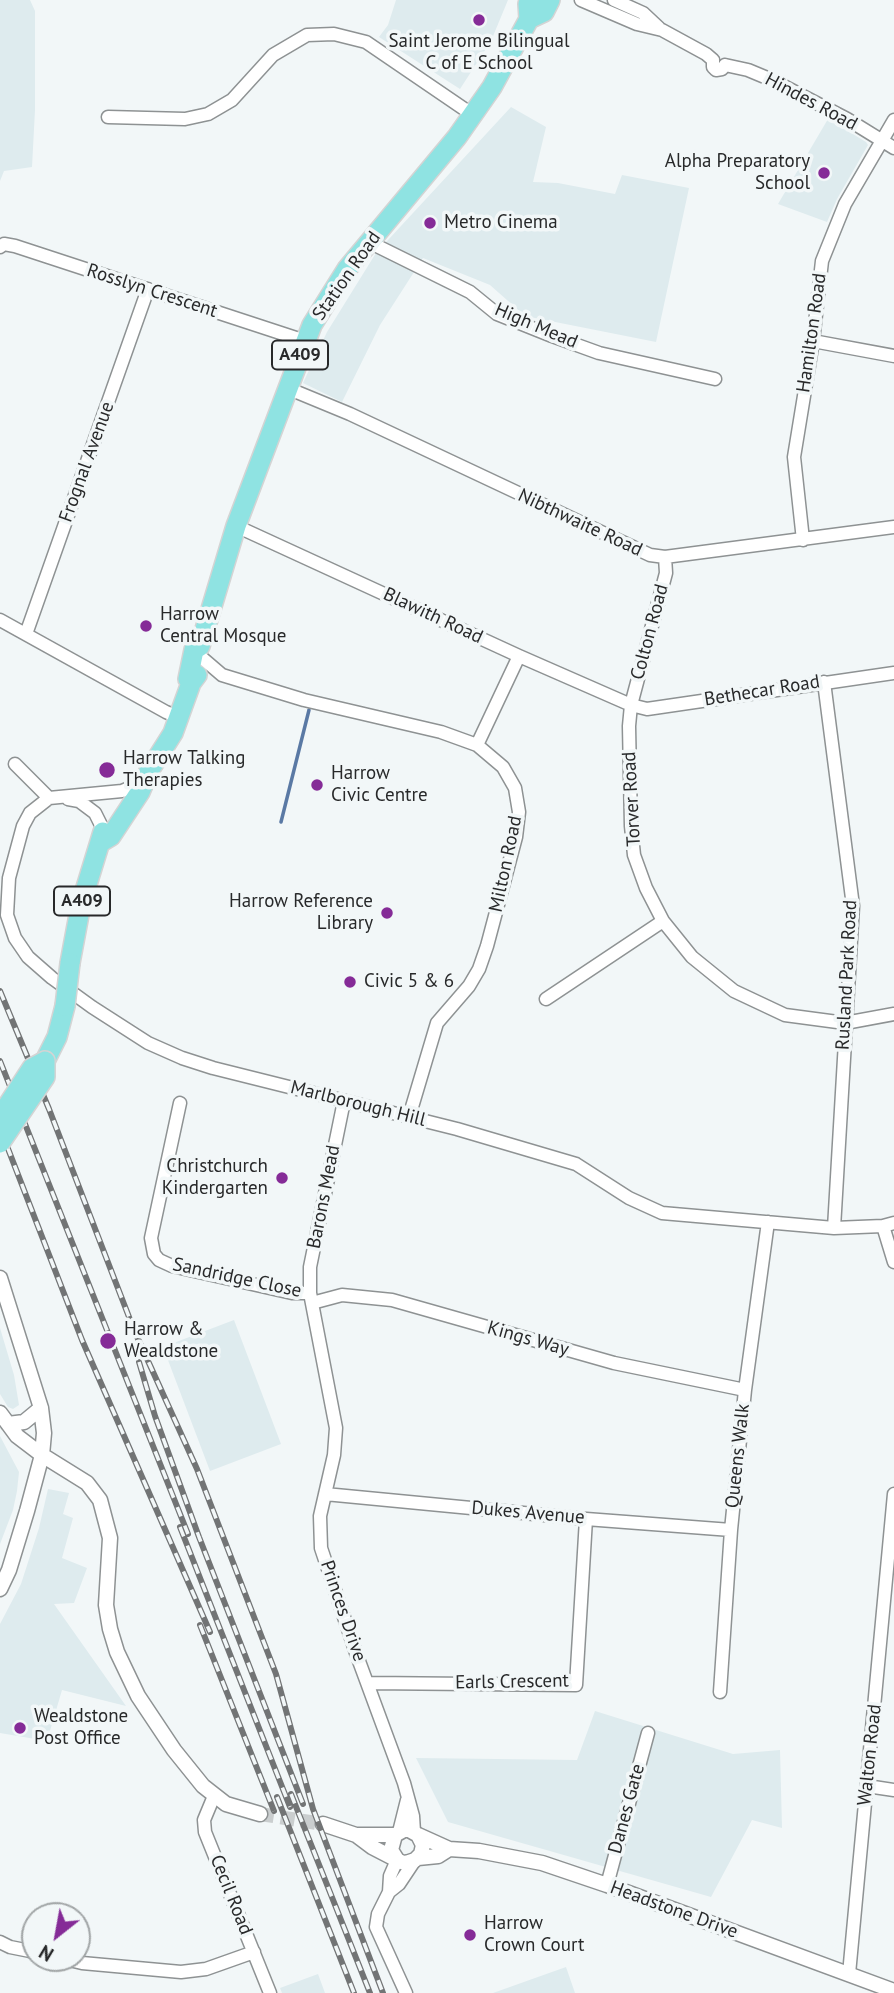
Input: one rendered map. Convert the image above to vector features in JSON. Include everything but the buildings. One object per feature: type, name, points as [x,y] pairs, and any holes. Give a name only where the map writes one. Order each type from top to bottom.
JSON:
[{"type":"main road","name":"Station Road","points":[[103,837],[111,836],[140,792],[180,718],[194,681],[188,679],[194,650],[201,651],[236,526],[287,387],[321,308],[369,242],[473,116],[492,87],[530,10],[544,12],[550,0]]},
{"type":"main road","name":"Station Road","points":[[103,837],[134,786],[149,771]]},
{"type":"main road","name":"A409","points":[[0,1143],[45,1076],[45,1061],[57,1037],[65,1006],[81,904],[103,837]]},
{"type":"main road","name":"A409","points":[[0,1117],[32,1068],[45,1061]]},
{"type":"street","name":"Hindes Road","points":[[581,0],[637,24],[662,30]]},
{"type":"street","name":"Hindes Road","points":[[614,0],[643,13],[662,30],[719,63],[748,69],[772,80],[894,148]]},
{"type":"street","points":[[108,117],[185,119],[208,114],[232,100],[273,55],[307,35],[334,34],[366,41],[473,116]]},
{"type":"street","name":"Hamilton Road","points":[[803,540],[794,457],[813,341],[822,261],[845,204],[894,120]]},
{"type":"street","name":"High Mead","points":[[369,242],[470,292],[497,314],[541,332],[599,353],[715,379]]},
{"type":"street","name":"Rosslyn Crescent","points":[[0,247],[4,244],[15,246],[305,341]]},
{"type":"street","name":"Frognal Avenue","points":[[26,634],[148,289]]},
{"type":"street","points":[[813,341],[894,356]]},
{"type":"street","name":"Nibthwaite Road","points":[[287,387],[650,555],[665,557],[894,527]]},
{"type":"street","name":"Blawith Road","points":[[236,526],[631,705]]},
{"type":"street","name":"Colton Road","points":[[631,705],[666,573],[665,557]]},
{"type":"street","points":[[0,620],[180,718]]},
{"type":"street","name":"Milton Road","points":[[201,651],[222,675]]},
{"type":"street","points":[[477,746],[519,656]]},
{"type":"street","name":"Bethecar Road","points":[[631,705],[646,709],[894,673]]},
{"type":"street","name":"Milton Road","points":[[194,681],[222,675],[288,696],[441,732],[477,746],[503,767],[514,788],[519,812],[516,837],[479,969],[437,1023],[409,1117]]},
{"type":"street","name":"Rusland Park Road","points":[[824,682],[853,906],[834,1228]]},
{"type":"street","name":"Torver Road","points":[[631,705],[629,726],[634,855],[646,888],[663,921],[692,957],[734,991],[785,1015],[845,1023],[894,1014]]},
{"type":"street","points":[[15,764],[49,798],[122,791],[134,786]]},
{"type":"street","name":"Marlborough Hill","points":[[49,798],[30,813],[23,826],[9,878],[7,915],[15,938],[28,957],[52,978],[148,1042],[181,1058],[409,1117],[576,1164],[629,1198],[662,1213],[834,1228],[888,1225]]},
{"type":"street","points":[[64,798],[87,806],[99,819],[103,837]]},
{"type":"street","points":[[546,999],[663,921]]},
{"type":"street","name":"Barons Mead","points":[[311,1298],[310,1267],[344,1101]]},
{"type":"street","name":"Sandridge Close","points":[[180,1103],[151,1238],[154,1254],[159,1260],[172,1266],[311,1298]]},
{"type":"street","name":"Queens Walk","points":[[720,1692],[731,1530],[745,1390],[768,1222]]},
{"type":"street","points":[[888,1225],[894,1262]]},
{"type":"street","points":[[0,1278],[41,1408],[44,1433],[42,1455],[23,1527],[0,1589]]},
{"type":"street","name":"Kings Way","points":[[311,1298],[342,1295],[392,1300],[614,1363],[745,1390]]},
{"type":"street","name":"Princes Drive","points":[[311,1298],[336,1428],[334,1455],[320,1516],[321,1548],[404,1783],[416,1834]]},
{"type":"street","points":[[4,1418],[24,1422],[41,1408]]},
{"type":"street","points":[[4,1418],[17,1436],[87,1483],[100,1500],[110,1538],[106,1605],[110,1629],[117,1652],[138,1696],[193,1775],[214,1796],[238,1809],[260,1814]]},
{"type":"street","name":"Dukes Avenue","points":[[325,1494],[731,1530]]},
{"type":"street","name":"Walton Road","points":[[849,1974],[867,1786],[887,1647],[894,1494]]},
{"type":"street","name":"Earls Crescent","points":[[369,1683],[576,1685],[586,1519]]},
{"type":"street","name":"Danes Gate","points":[[607,1885],[648,1733]]},
{"type":"street","points":[[867,1786],[894,1790]]},
{"type":"street","name":"Cecil Road","points":[[214,1796],[204,1820],[205,1832],[270,1993]]},
{"type":"street","name":"Princes Drive","points":[[397,1834],[407,1799]]},
{"type":"street","points":[[323,1824],[356,1835],[372,1847],[406,1863],[416,1859]]},
{"type":"street","points":[[397,1834],[391,1850],[397,1859]]},
{"type":"street","points":[[356,1835],[416,1834],[423,1848],[399,1884],[389,1892],[377,1914],[376,1927],[406,1993]]},
{"type":"street","name":"Headstone Drive","points":[[416,1834],[449,1849],[478,1851],[542,1863],[894,1991]]},
{"type":"street","name":"Headstone Drive","points":[[416,1859],[438,1856],[449,1849]]},
{"type":"street","points":[[389,1892],[390,1876],[397,1859]]},
{"type":"street","points":[[0,1942],[21,1949]]},
{"type":"street","points":[[91,1964],[181,1972],[206,1969],[254,1952]]},
{"type":"shaded area","points":[[0,0],[30,0],[35,11],[35,110],[32,167],[4,171],[0,181]]},
{"type":"shaded area","points":[[396,0],[508,0],[491,41],[460,89],[379,37],[388,25]]},
{"type":"shaded area","points":[[511,107],[546,127],[533,182],[558,183],[615,194],[622,175],[689,188],[656,342],[525,316],[490,285],[423,258],[380,325],[342,402],[303,383],[327,332],[376,253]]},
{"type":"shaded area","name":"Alpha Preparatory School","points":[[828,119],[868,145],[827,222],[778,204]]},
{"type":"shaded area","points":[[234,1320],[281,1444],[210,1471],[163,1347]]},
{"type":"shaded area","points":[[0,1328],[14,1375],[19,1405],[13,1409],[8,1407],[0,1394]]},
{"type":"shaded area","points":[[0,1436],[19,1472],[13,1510],[0,1544]]},
{"type":"shaded area","points":[[48,1489],[69,1493],[63,1514],[73,1518],[62,1558],[87,1568],[74,1603],[54,1604],[126,1706],[62,1690],[47,1741],[0,1733],[0,1624],[21,1584]]},
{"type":"shaded area","points":[[595,1711],[733,1754],[780,1750],[782,1828],[752,1820],[711,1897],[448,1822],[416,1758],[577,1760]]},
{"type":"shaded area","points":[[566,1967],[575,1993],[493,1993]]},
{"type":"shaded area","points":[[318,1974],[325,1993],[282,1993],[280,1988]]},
{"type":"waterway","points":[[281,822],[309,710]]},
{"type":"tunnel","points":[[260,1814],[323,1824]]},
{"type":"railway","points":[[0,991],[49,1109],[134,1330],[197,1469],[276,1674],[313,1809],[383,1993]]},
{"type":"railway","points":[[0,1061],[188,1534]]},
{"type":"railway","points":[[0,1128],[82,1340],[210,1632]]},
{"type":"railway","points":[[139,1362],[155,1416],[199,1537],[303,1804]]},
{"type":"railway","points":[[180,1527],[290,1807]]},
{"type":"railway","points":[[200,1625],[274,1811]]},
{"type":"railway","points":[[291,1794],[370,1993]]},
{"type":"railway","points":[[277,1797],[354,1993]]},
{"type":"place","name":"Saint Jerome Bilingual C of E School","points":[[479,20]]},
{"type":"place","name":"Alpha Preparatory School","points":[[824,173]]},
{"type":"place","name":"Metro Cinema","points":[[430,223]]},
{"type":"place","name":"Harrow Central Mosque","points":[[146,626]]},
{"type":"place","name":"Harrow Talking Therapies","points":[[107,770]]},
{"type":"place","name":"Harrow Civic Centre","points":[[317,785]]},
{"type":"place","name":"Harrow Reference Library","points":[[387,913]]},
{"type":"place","name":"Civic 5 & 6","points":[[350,982]]},
{"type":"place","name":"Christchurch Kindergarten","points":[[282,1178]]},
{"type":"place","name":"Harrow & Wealdstone","points":[[108,1341]]},
{"type":"place","name":"Wealdstone Post Office","points":[[20,1728]]},
{"type":"place","name":"Harrow Crown Court","points":[[470,1935]]}]
